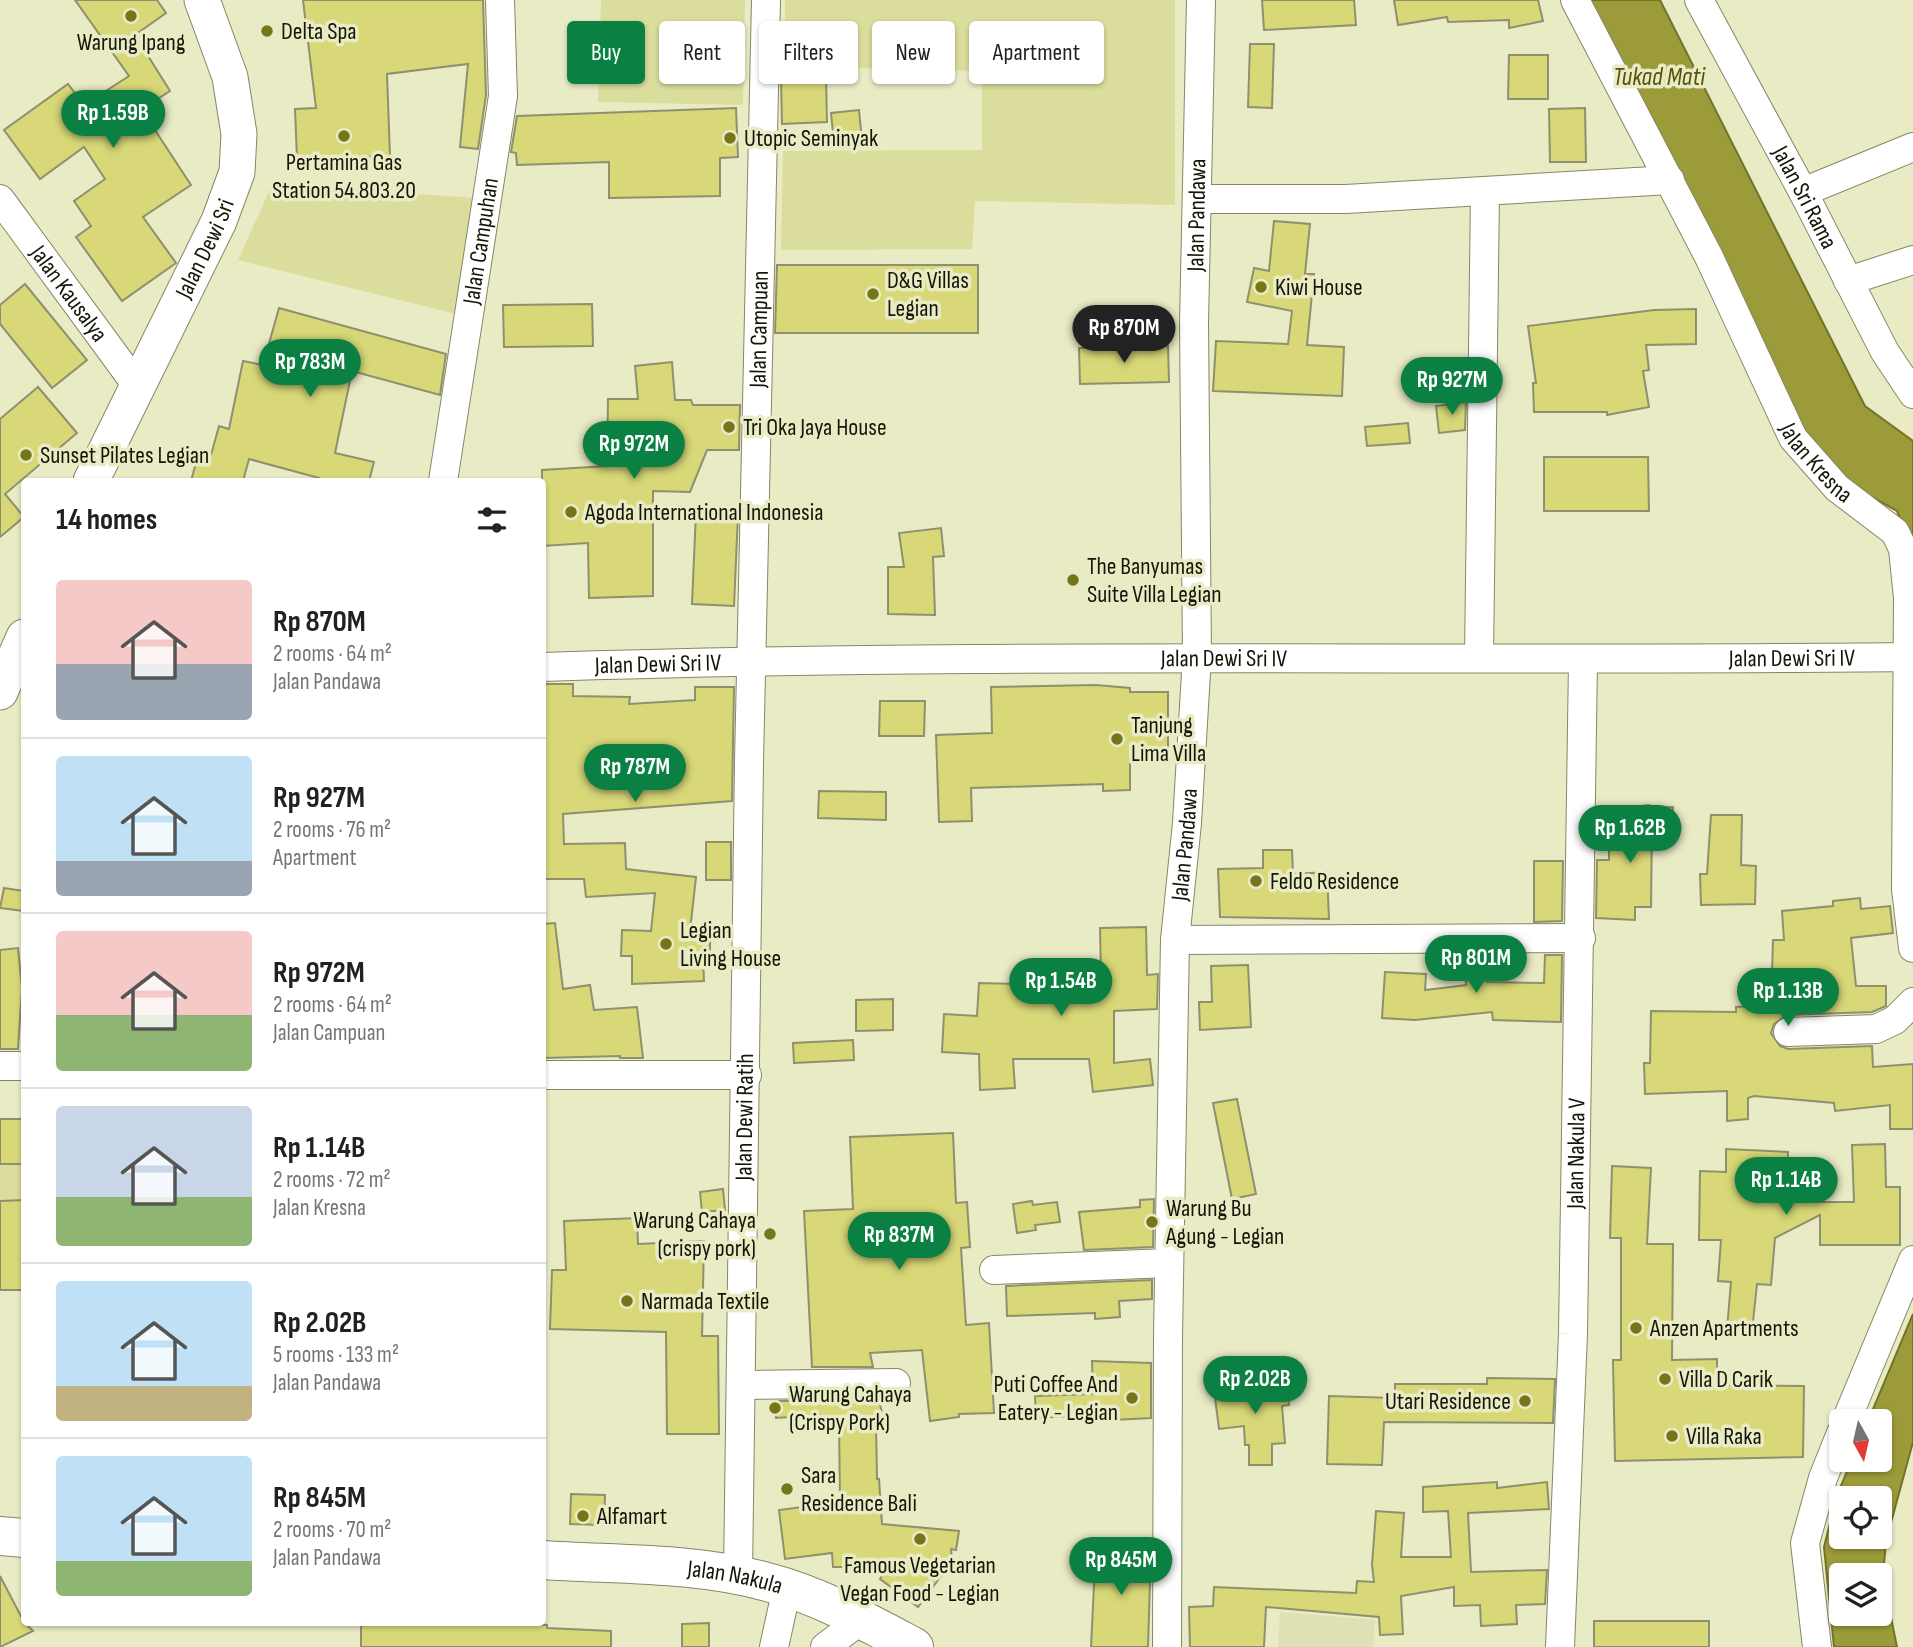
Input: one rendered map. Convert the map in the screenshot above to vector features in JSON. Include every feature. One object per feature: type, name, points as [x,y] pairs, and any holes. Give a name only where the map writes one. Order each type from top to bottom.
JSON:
[{"type":"main road","points":[[0,1536],[21,1538]]},
{"type":"main road","name":"Jalan Nakula","points":[[546,1560],[738,1575],[787,1588],[861,1620],[914,1647]]},
{"type":"street","name":"Jalan Dewi Sri","points":[[92,478],[219,221],[237,172],[239,134],[230,77],[202,0]]},
{"type":"street","name":"Jalan Campuhan","points":[[443,478],[503,96],[499,0]]},
{"type":"street","name":"Jalan Campuan","points":[[753,660],[766,0]]},
{"type":"street","name":"Jalan Pandawa","points":[[1167,1647],[1169,1263],[1175,940],[1187,823],[1198,656],[1194,323],[1199,199],[1201,0]]},
{"type":"street","name":"Jalan Kresna","points":[[1575,0],[1670,180],[1793,438],[1837,488],[1895,532],[1908,571],[1906,876],[1913,948]]},
{"type":"street","name":"Jalan Sri Rama","points":[[1699,0],[1803,192],[1885,352],[1913,394]]},
{"type":"street","points":[[1803,192],[1913,147]]},
{"type":"street","points":[[1199,199],[1275,201],[1485,192],[1670,180]]},
{"type":"street","points":[[1479,658],[1485,192]]},
{"type":"street","name":"Jalan Kausalya","points":[[0,200],[138,387]]},
{"type":"street","points":[[1848,281],[1913,260]]},
{"type":"street","points":[[0,692],[17,645]]},
{"type":"street","name":"Jalan Dewi Sri IV","points":[[546,667],[753,660],[871,662],[1198,656],[1583,660],[1906,657]]},
{"type":"street","name":"Jalan Dewi Ratih","points":[[738,1575],[747,1075],[749,762],[753,660]]},
{"type":"street","name":"Jalan Nakula V","points":[[1560,1647],[1573,1334],[1581,938],[1583,660]]},
{"type":"street","points":[[1175,940],[1581,938]]},
{"type":"street","points":[[1788,1032],[1876,1030],[1895,1020],[1913,1002]]},
{"type":"street","points":[[0,1066],[21,1066]]},
{"type":"street","points":[[546,1075],[747,1075]]},
{"type":"street","points":[[1851,1409],[1913,1260]]},
{"type":"street","points":[[995,1270],[1169,1263]]},
{"type":"street","points":[[742,1385],[896,1383]]},
{"type":"street","points":[[1818,1647],[1805,1543],[1829,1463]]},
{"type":"street","points":[[774,1647],[787,1588]]},
{"type":"street","points":[[825,1647],[861,1620]]},
{"type":"shaded area","points":[[601,0],[745,0],[745,21],[659,21],[659,84],[743,84],[743,105],[598,102],[599,84],[645,84],[645,21],[600,21]]},
{"type":"shaded area","points":[[785,0],[1175,0],[1175,205],[975,201],[972,249],[781,250],[783,151],[982,150],[982,84],[1104,84],[1104,21],[969,21],[969,71],[955,70],[955,21],[872,21],[872,68],[858,68],[858,21],[785,21]]},
{"type":"shaded area","points":[[272,185],[477,198],[456,314],[238,260]]},
{"type":"shaded area","points":[[0,1164],[21,1164],[21,1200],[0,1201]]},
{"type":"shaded area","points":[[1280,1612],[1375,1620],[1373,1647],[1278,1647]]},
{"type":"water","name":"Tukad Mati","points":[[1579,0],[1660,0],[1865,406],[1913,441],[1913,550],[1897,511],[1849,484],[1814,455]]},
{"type":"water","points":[[1913,1314],[1913,1442],[1892,1519],[1892,1486],[1841,1486],[1847,1472],[1892,1472],[1892,1409],[1873,1409]]},
{"type":"water","points":[[1829,1527],[1829,1549],[1885,1549],[1884,1563],[1829,1563],[1829,1597],[1824,1547]]},
{"type":"water","points":[[1892,1622],[1897,1647],[1834,1647],[1832,1626],[1892,1626]]},
{"type":"building","points":[[75,0],[157,0],[166,13],[135,35],[170,91],[150,104],[162,121],[153,127],[191,185],[143,217],[176,263],[122,301],[76,237],[91,226],[74,201],[105,179],[84,147],[40,179],[4,130],[68,84],[84,105],[129,76]]},
{"type":"building","points":[[303,0],[483,0],[486,95],[478,149],[460,147],[468,64],[387,74],[390,156],[297,159],[295,109],[316,108]]},
{"type":"building","points":[[1262,0],[1354,0],[1356,25],[1264,30]]},
{"type":"building","points":[[1394,0],[1538,0],[1543,21],[1509,28],[1509,20],[1448,22],[1447,17],[1398,25]]},
{"type":"building","points":[[1250,44],[1274,44],[1272,108],[1248,107]]},
{"type":"building","points":[[1509,55],[1548,55],[1548,99],[1508,99]]},
{"type":"building","points":[[781,84],[826,84],[827,122],[782,124]]},
{"type":"building","points":[[736,108],[738,157],[720,158],[720,196],[609,198],[609,162],[517,165],[516,153],[511,152],[517,116]]},
{"type":"building","points":[[1585,108],[1586,162],[1550,162],[1549,109]]},
{"type":"building","points":[[859,110],[862,140],[834,143],[831,113]]},
{"type":"building","points":[[1274,221],[1310,224],[1305,274],[1314,274],[1307,345],[1344,347],[1342,396],[1213,391],[1216,341],[1288,344],[1292,311],[1247,302],[1254,268],[1269,271]]},
{"type":"building","points":[[777,265],[978,265],[978,333],[775,333]]},
{"type":"building","points":[[25,284],[87,360],[52,388],[0,324],[0,305]]},
{"type":"building","points":[[592,304],[593,346],[504,347],[503,305]]},
{"type":"building","points":[[279,308],[446,354],[440,395],[352,371],[335,453],[374,462],[370,478],[319,478],[249,459],[244,478],[192,478],[199,452],[211,455],[219,426],[229,429],[243,361],[263,365]]},
{"type":"building","points":[[1696,309],[1696,344],[1646,345],[1649,370],[1643,371],[1649,407],[1607,415],[1607,412],[1534,412],[1533,383],[1536,383],[1528,326],[1654,310]]},
{"type":"building","points":[[1168,346],[1169,382],[1080,384],[1079,348]]},
{"type":"building","points":[[672,362],[675,400],[691,400],[693,405],[740,405],[739,450],[707,450],[690,492],[653,491],[653,596],[589,598],[588,543],[546,546],[546,478],[542,478],[542,470],[607,466],[608,399],[638,399],[635,366]]},
{"type":"building","name":"Sunset Pilates Legian","points":[[38,387],[77,433],[5,494],[21,513],[21,520],[0,537],[0,419]]},
{"type":"building","points":[[1466,402],[1465,430],[1439,433],[1436,406]]},
{"type":"building","points":[[1408,423],[1410,443],[1367,446],[1365,427]]},
{"type":"building","points":[[1544,457],[1648,457],[1649,511],[1544,511]]},
{"type":"building","points":[[696,512],[738,514],[734,606],[692,604]]},
{"type":"building","points":[[941,528],[944,556],[933,557],[935,615],[888,614],[888,567],[904,567],[899,533]]},
{"type":"building","points":[[546,684],[573,684],[573,696],[630,697],[629,704],[695,700],[695,687],[734,687],[732,801],[563,814],[564,844],[625,843],[626,869],[696,877],[690,931],[710,932],[710,957],[703,957],[704,981],[632,984],[632,956],[621,956],[622,930],[651,931],[655,893],[586,897],[584,879],[546,879]]},
{"type":"building","points":[[1096,685],[1130,688],[1130,692],[1168,692],[1168,757],[1130,757],[1130,790],[1103,791],[1103,784],[971,788],[972,821],[939,822],[936,735],[992,733],[991,687]]},
{"type":"building","points":[[880,701],[925,701],[924,736],[879,736]]},
{"type":"building","points":[[819,791],[886,792],[886,820],[818,818]]},
{"type":"building","points":[[1649,805],[1649,808],[1673,807],[1672,826],[1652,827],[1651,907],[1635,907],[1635,920],[1596,918],[1597,860],[1609,860],[1609,843],[1625,843],[1622,808]]},
{"type":"building","points":[[1711,815],[1742,815],[1741,865],[1756,866],[1755,904],[1701,905],[1700,874],[1707,874]]},
{"type":"building","points":[[706,842],[731,842],[731,880],[706,880]]},
{"type":"building","points":[[1263,850],[1292,850],[1293,874],[1327,872],[1329,919],[1220,917],[1218,869],[1263,868]]},
{"type":"building","points":[[1534,861],[1563,861],[1562,921],[1534,922]]},
{"type":"building","points":[[4,888],[21,891],[21,911],[0,908]]},
{"type":"building","points":[[1860,898],[1861,909],[1890,906],[1893,933],[1851,938],[1856,986],[1886,986],[1886,1006],[1872,1012],[1787,1015],[1774,1024],[1771,1033],[1780,1046],[1788,1049],[1872,1046],[1873,1067],[1913,1064],[1913,1129],[1890,1129],[1890,1105],[1835,1111],[1834,1103],[1754,1096],[1748,1098],[1748,1119],[1727,1121],[1727,1091],[1645,1094],[1644,1063],[1650,1063],[1651,1011],[1736,1012],[1736,1007],[1771,1005],[1773,940],[1784,940],[1782,911],[1833,906],[1833,901]]},
{"type":"building","points":[[555,923],[563,989],[590,985],[594,1010],[637,1007],[643,1058],[546,1058],[546,924]]},
{"type":"building","points":[[1146,927],[1147,975],[1158,974],[1157,1009],[1114,1011],[1114,1063],[1150,1059],[1153,1085],[1093,1092],[1089,1059],[1013,1059],[1015,1088],[980,1090],[979,1054],[942,1052],[944,1014],[977,1016],[979,983],[1020,984],[1020,979],[1101,976],[1100,928]]},
{"type":"building","points":[[18,948],[21,1003],[18,1049],[0,1049],[0,950]]},
{"type":"building","points":[[1464,955],[1485,955],[1487,982],[1544,983],[1545,955],[1562,955],[1561,1022],[1493,1020],[1492,1012],[1415,1020],[1382,1018],[1385,972],[1426,974],[1425,990],[1466,985]]},
{"type":"building","points":[[1248,965],[1251,1027],[1200,1030],[1199,1002],[1212,1002],[1211,966]]},
{"type":"building","points":[[893,999],[893,1030],[856,1031],[856,1000]]},
{"type":"building","points":[[853,1040],[854,1060],[794,1063],[793,1043]]},
{"type":"building","points":[[1237,1099],[1256,1194],[1232,1199],[1213,1103]]},
{"type":"building","points":[[0,1119],[21,1119],[21,1164],[0,1164]]},
{"type":"building","points":[[953,1133],[956,1203],[967,1202],[970,1247],[961,1248],[966,1325],[989,1323],[994,1413],[959,1414],[959,1417],[930,1421],[922,1350],[870,1353],[873,1367],[812,1367],[804,1211],[853,1209],[850,1137]]},
{"type":"building","points":[[1885,1144],[1886,1187],[1900,1187],[1900,1245],[1820,1245],[1820,1215],[1775,1238],[1771,1285],[1757,1284],[1752,1331],[1727,1329],[1731,1282],[1718,1281],[1721,1240],[1699,1240],[1700,1171],[1726,1172],[1726,1149],[1788,1152],[1786,1202],[1854,1202],[1852,1145]]},
{"type":"building","points":[[1612,1166],[1651,1168],[1647,1244],[1673,1244],[1672,1360],[1717,1359],[1717,1385],[1804,1386],[1803,1457],[1615,1461],[1613,1360],[1621,1360],[1621,1238],[1610,1238]]},
{"type":"building","points":[[723,1189],[725,1210],[702,1212],[700,1192]]},
{"type":"building","points":[[1154,1199],[1153,1247],[1084,1250],[1079,1212],[1140,1207],[1140,1200]]},
{"type":"building","points":[[21,1200],[21,1290],[0,1290],[0,1201]]},
{"type":"building","points":[[1032,1201],[1033,1205],[1057,1202],[1060,1222],[1035,1225],[1036,1230],[1017,1233],[1013,1204]]},
{"type":"building","points":[[637,1218],[638,1244],[704,1241],[702,1336],[718,1336],[719,1434],[667,1434],[666,1332],[550,1329],[552,1270],[566,1270],[564,1221]]},
{"type":"building","points":[[1152,1280],[1152,1299],[1119,1301],[1120,1317],[1095,1319],[1095,1313],[1007,1316],[1006,1286]]},
{"type":"building","points":[[1092,1361],[1151,1363],[1151,1418],[1094,1421],[1094,1415],[1036,1418],[1035,1396],[1093,1394]]},
{"type":"building","points":[[1487,1378],[1555,1379],[1553,1423],[1384,1422],[1382,1465],[1327,1464],[1329,1396],[1395,1398],[1395,1384],[1487,1384]]},
{"type":"building","points":[[1286,1381],[1289,1405],[1282,1406],[1285,1443],[1272,1444],[1272,1465],[1249,1465],[1249,1445],[1245,1445],[1244,1426],[1219,1429],[1214,1390]]},
{"type":"building","points":[[879,1400],[884,1422],[876,1423],[877,1479],[882,1524],[959,1531],[956,1550],[951,1549],[952,1561],[918,1607],[880,1579],[888,1567],[833,1567],[832,1553],[785,1559],[779,1510],[840,1502],[839,1421],[820,1422],[820,1415],[776,1418],[775,1401]]},
{"type":"building","points":[[1497,1482],[1497,1488],[1547,1482],[1549,1509],[1468,1513],[1471,1572],[1547,1570],[1545,1604],[1516,1605],[1517,1624],[1481,1626],[1480,1605],[1454,1606],[1454,1587],[1401,1596],[1403,1634],[1380,1635],[1379,1617],[1266,1607],[1264,1647],[1190,1647],[1189,1607],[1213,1606],[1214,1587],[1356,1593],[1357,1581],[1374,1582],[1372,1565],[1376,1511],[1404,1513],[1401,1557],[1451,1557],[1448,1511],[1423,1512],[1423,1487]]},
{"type":"building","points":[[571,1494],[605,1495],[604,1525],[570,1524]]},
{"type":"building","points":[[1096,1544],[1151,1547],[1148,1647],[1091,1647]]},
{"type":"building","points":[[0,1576],[21,1616],[21,1626],[28,1626],[33,1631],[0,1647]]},
{"type":"building","points":[[1594,1621],[1709,1621],[1709,1647],[1594,1647]]},
{"type":"building","points":[[709,1623],[709,1647],[682,1647],[682,1624]]},
{"type":"building","points":[[547,1625],[547,1628],[611,1631],[611,1647],[361,1647],[361,1626]]},
{"type":"place","name":"Warung Ipang","points":[[131,16]]},
{"type":"place","name":"Delta Spa","points":[[267,31]]},
{"type":"place","name":"Pertamina Gas Station 54.803.20","points":[[344,136]]},
{"type":"place","name":"Utopic Seminyak","points":[[730,138]]},
{"type":"place","name":"Kiwi House","points":[[1261,287]]},
{"type":"place","name":"D&G Villas Legian","points":[[873,294]]},
{"type":"place","name":"Tri Oka Jaya House","points":[[729,427]]},
{"type":"place","name":"Sunset Pilates Legian","points":[[26,455]]},
{"type":"place","name":"Agoda International Indonesia","points":[[571,512]]},
{"type":"place","name":"The Banyumas Suite Villa Legian","points":[[1073,580]]},
{"type":"place","name":"Tanjung Lima Villa","points":[[1117,739]]},
{"type":"place","name":"Feldo Residence","points":[[1256,881]]},
{"type":"place","name":"Legian Living House","points":[[666,944]]},
{"type":"place","name":"Warung Bu Agung - Legian","points":[[1152,1222]]},
{"type":"place","name":"Warung Cahaya (crispy pork)","points":[[770,1234]]},
{"type":"place","name":"Narmada Textile","points":[[627,1301]]},
{"type":"place","name":"Anzen Apartments","points":[[1636,1328]]},
{"type":"place","name":"Villa D Carik","points":[[1665,1379]]},
{"type":"place","name":"Puti Coffee And Eatery - Legian","points":[[1132,1398]]},
{"type":"place","name":"Utari Residence","points":[[1525,1401]]},
{"type":"place","name":"Warung Cahaya (Crispy Pork)","points":[[775,1408]]},
{"type":"place","name":"Villa Raka","points":[[1672,1436]]},
{"type":"place","name":"Sara Residence Bali","points":[[787,1489]]},
{"type":"place","name":"Alfamart","points":[[583,1516]]},
{"type":"place","name":"Famous Vegetarian Vegan Food - Legian","points":[[920,1539]]}]
